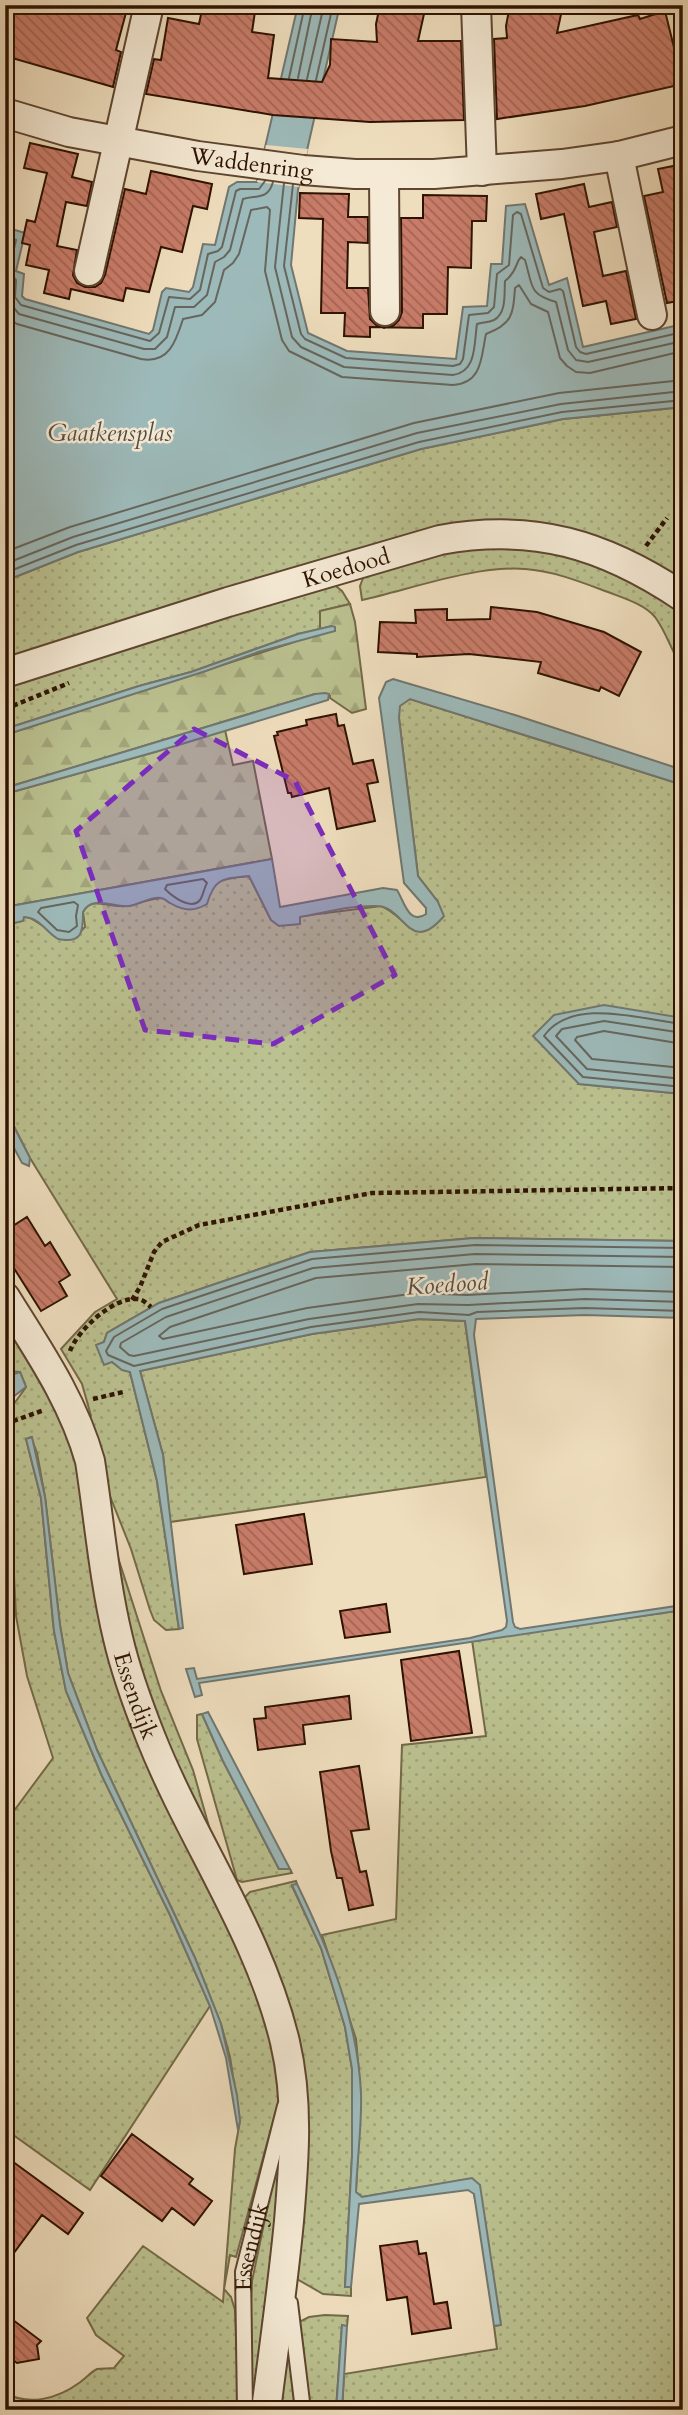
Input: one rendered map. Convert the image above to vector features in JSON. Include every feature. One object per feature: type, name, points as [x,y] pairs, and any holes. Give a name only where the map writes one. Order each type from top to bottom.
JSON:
[{"type":"street","points":[[89,271],[149,5]]},
{"type":"street","points":[[476,5],[482,171]]},
{"type":"street","name":"Waddenring","points":[[5,113],[69,132],[119,142],[303,170],[384,174],[482,171],[619,156],[683,140]]},
{"type":"street","points":[[619,156],[652,315]]},
{"type":"street","points":[[384,174],[385,311]]},
{"type":"street","name":"Koedood","points":[[5,673],[252,595],[440,540],[467,535],[523,533],[552,537],[632,567],[683,597]]},
{"type":"street","name":"Essendijk","points":[[5,1297],[78,1399],[117,1636],[129,1682],[178,1798],[226,1892],[270,1989],[285,2044],[295,2118],[294,2160],[285,2260],[266,2410]]},
{"type":"lane","name":"Essendijk","points":[[245,2410],[243,2272],[284,2108],[292,2089]]},
{"type":"lane","name":"Essendijk","points":[[285,2260],[303,2410]]},
{"type":"path","points":[[632,567],[667,519]]},
{"type":"path","points":[[132,1300],[141,1287],[154,1252],[162,1242],[199,1225],[372,1193],[683,1188]]},
{"type":"path","points":[[71,1356],[75,1342],[97,1316],[132,1300],[142,1300],[152,1307]]},
{"type":"path","points":[[5,1424],[78,1399],[123,1392]]},
{"type":"highlighted area","points":[[194,729],[295,781],[395,975],[273,1044],[145,1030],[76,831]]},
{"type":"green space","points":[[683,407],[683,584],[542,525],[5,664],[5,581],[78,552],[421,449],[563,419]]},
{"type":"green space","points":[[510,545],[570,556],[619,575],[683,611],[683,669],[659,623],[645,608],[588,584],[546,572],[506,569],[465,574],[362,600],[360,586],[365,573],[431,554]]},
{"type":"green space","points":[[332,583],[342,591],[350,604],[320,611],[320,629],[5,729],[5,684]]},
{"type":"green space","points":[[350,604],[355,622],[366,709],[352,713],[330,696],[315,694],[5,788],[5,735],[291,643],[332,626],[320,629],[320,611]]},
{"type":"green space","points":[[410,699],[683,785],[683,1018],[678,1017],[579,1084],[683,1094],[683,1241],[474,1238],[310,1252],[159,1303],[107,1333],[104,1342],[97,1345],[115,1365],[130,1372],[157,1481],[179,1629],[166,1630],[154,1620],[150,1610],[131,1549],[100,1471],[89,1420],[91,1416],[82,1384],[61,1349],[95,1312],[117,1299],[30,1158],[5,1109],[5,925],[29,917],[65,940],[73,939],[85,927],[83,912],[90,905],[99,903],[124,906],[163,898],[170,903],[211,891],[223,880],[249,876],[271,920],[381,906],[414,930],[438,902],[418,876],[399,718],[399,706]]},
{"type":"green space","points":[[225,730],[233,765],[253,761],[272,859],[5,907],[5,794]]},
{"type":"green space","points":[[419,1319],[465,1321],[486,1477],[170,1522],[163,1455],[140,1371],[312,1334]]},
{"type":"green space","points":[[5,1327],[14,1327],[71,1427],[96,1571],[255,1978],[283,2085],[236,2257],[230,2255],[224,2289],[235,2149],[240,2121],[230,2057],[221,2024],[195,1958],[97,1750],[68,1673],[45,1497],[37,1453],[31,1437],[26,1439],[41,1498],[54,1631],[66,1691],[102,1776],[170,1915],[210,2006],[90,2190],[5,2129],[5,1823],[53,1758],[27,1676],[16,1616],[12,1535],[5,1530],[5,1410],[11,1408],[26,1387],[20,1372],[5,1371]]},
{"type":"green space","points":[[114,1545],[161,1691],[193,1770],[221,1869],[138,1680]]},
{"type":"green space","points":[[683,1610],[683,2410],[342,2410],[344,2374],[497,2349],[494,2326],[500,2325],[471,2179],[362,2197],[356,2192],[361,2096],[356,2039],[322,1935],[396,1919],[402,1745],[486,1736],[472,1640]]},
{"type":"green space","points":[[202,1714],[223,1761],[279,1869],[290,1869],[292,1873],[242,1882],[237,1880],[197,1739],[197,1715]]},
{"type":"green space","points":[[296,1881],[297,1884],[292,1886],[321,1948],[345,2027],[352,2069],[352,2156],[345,2286],[351,2287],[351,2296],[323,2294],[297,2279],[295,2270],[303,2163],[242,1900],[250,1892]]},
{"type":"green space","points":[[285,2123],[257,2410],[251,2410],[249,2340],[252,2281]]},
{"type":"green space","points":[[143,2246],[223,2302],[224,2289],[231,2297],[235,2310],[239,2410],[5,2410],[5,2393],[33,2400],[52,2397],[70,2389],[97,2369],[114,2368],[124,2356],[96,2335],[87,2318]]},
{"type":"green space","points":[[348,2316],[347,2326],[342,2326],[336,2410],[307,2410],[297,2323],[309,2317]]},
{"type":"green space","points":[[287,2332],[295,2410],[275,2410]]},
{"type":"water","name":"Gaatkensplas","points":[[298,5],[340,5],[298,190],[291,265],[308,333],[347,351],[456,359],[463,307],[487,306],[491,264],[502,264],[506,206],[525,204],[549,285],[567,278],[583,347],[683,324],[683,407],[563,419],[421,449],[78,552],[5,581],[5,227],[25,233],[16,271],[24,274],[22,296],[25,299],[149,334],[153,330],[162,292],[166,288],[189,292],[193,287],[203,244],[215,245],[229,187],[237,182],[257,182]]},
{"type":"water","points":[[332,626],[335,631],[258,652],[5,735],[5,729],[191,672],[298,634]]},
{"type":"water","points":[[393,679],[515,715],[683,770],[683,785],[410,699],[400,706],[399,718],[418,876],[438,902],[444,916],[432,927],[423,932],[415,931],[394,913],[377,906],[348,908],[300,917],[300,924],[279,926],[271,920],[249,876],[221,881],[213,889],[207,904],[188,910],[164,898],[149,899],[129,906],[92,904],[83,912],[80,934],[72,940],[58,939],[30,918],[24,917],[23,921],[5,925],[5,907],[272,859],[280,907],[383,888],[397,890],[411,915],[420,917],[426,914],[426,908],[404,883],[379,698],[386,682]]},
{"type":"water","points":[[329,694],[328,700],[5,794],[5,788]]},
{"type":"water","points":[[604,1005],[683,1018],[683,1094],[579,1084],[533,1036],[554,1015]]},
{"type":"water","points":[[5,1109],[30,1158],[29,1166],[22,1163],[5,1131]]},
{"type":"water","points":[[474,1238],[683,1241],[683,1318],[585,1315],[476,1319],[474,1335],[515,1627],[520,1629],[683,1605],[683,1610],[199,1683],[202,1695],[195,1697],[186,1669],[194,1668],[197,1679],[470,1638],[506,1627],[465,1321],[419,1319],[312,1334],[140,1371],[163,1455],[183,1628],[179,1629],[157,1481],[130,1372],[122,1370],[112,1362],[104,1365],[96,1345],[104,1342],[107,1333],[159,1303],[310,1252]]},
{"type":"water","points":[[20,1372],[26,1387],[13,1397],[14,1405],[5,1410],[5,1377]]},
{"type":"water","points":[[32,1437],[45,1497],[68,1673],[97,1750],[195,1958],[221,2024],[237,2095],[240,2121],[238,2130],[226,2058],[210,2006],[170,1915],[102,1776],[66,1691],[54,1631],[41,1498],[26,1439]]},
{"type":"water","points":[[208,1712],[290,1869],[279,1869],[223,1761],[202,1714]]},
{"type":"water","points":[[297,1884],[331,1960],[354,2039],[361,2094],[356,2192],[362,2197],[472,2178],[480,2185],[501,2325],[494,2326],[474,2194],[468,2190],[359,2204],[351,2287],[345,2287],[352,2156],[352,2069],[345,2027],[321,1948],[292,1885]]},
{"type":"water","points":[[342,2325],[347,2326],[342,2410],[336,2410]]},
{"type":"pier","points":[[266,145],[308,149],[299,187],[257,182]]},
{"type":"building","points":[[5,5],[115,5],[127,9],[116,50],[121,52],[113,87],[5,56]]},
{"type":"building","points":[[203,5],[256,5],[252,32],[274,35],[268,78],[322,82],[330,65],[331,39],[377,42],[376,24],[380,5],[426,5],[418,41],[461,41],[464,120],[370,122],[273,115],[146,94],[154,59],[161,60],[168,18],[199,24]]},
{"type":"building","points":[[510,5],[563,5],[557,33],[638,15],[640,19],[665,11],[683,84],[585,106],[497,119],[494,39],[507,38]]},
{"type":"building","points":[[30,143],[78,154],[72,177],[92,182],[87,206],[66,202],[57,246],[77,250],[73,275],[77,283],[85,287],[95,287],[105,275],[125,189],[146,194],[151,171],[212,184],[207,209],[193,206],[182,252],[161,247],[149,292],[126,288],[123,301],[71,289],[69,299],[44,293],[49,270],[26,265],[30,245],[22,243],[27,220],[35,222],[47,173],[24,168]]},
{"type":"building","points":[[683,164],[683,300],[667,303],[644,196],[663,192],[658,169]]},
{"type":"building","points":[[584,184],[589,207],[612,202],[617,227],[594,232],[603,276],[626,271],[636,319],[611,324],[606,301],[583,306],[564,214],[541,219],[536,194]]},
{"type":"building","points":[[300,193],[349,194],[348,217],[368,217],[368,243],[348,242],[347,288],[368,288],[370,319],[382,327],[370,327],[370,337],[344,336],[345,313],[321,313],[323,219],[299,218]]},
{"type":"building","points":[[423,195],[487,196],[486,221],[472,221],[471,268],[448,267],[447,314],[423,314],[423,328],[386,327],[394,325],[402,312],[401,218],[423,218]]},
{"type":"building","points":[[491,607],[537,612],[604,632],[641,652],[619,696],[601,687],[599,691],[538,673],[541,662],[469,654],[417,657],[417,654],[378,652],[380,622],[416,623],[415,610],[447,609],[447,620],[490,619]]},
{"type":"building","points":[[336,714],[338,726],[344,725],[353,764],[373,760],[378,782],[367,784],[375,821],[337,829],[329,788],[292,797],[291,793],[288,793],[274,736],[278,735],[277,732],[307,725],[306,720]]},
{"type":"building","points":[[27,1217],[45,1246],[50,1242],[70,1275],[59,1282],[67,1296],[41,1311],[5,1254],[5,1231]]},
{"type":"building","points":[[304,1514],[312,1564],[244,1574],[236,1525]]},
{"type":"building","points":[[386,1604],[390,1632],[345,1638],[340,1611]]},
{"type":"building","points":[[459,1651],[472,1733],[411,1741],[401,1660]]},
{"type":"building","points":[[349,1696],[351,1719],[303,1725],[305,1744],[258,1750],[254,1719],[266,1718],[265,1707]]},
{"type":"building","points":[[359,1766],[369,1829],[351,1831],[360,1872],[366,1871],[373,1905],[349,1910],[342,1878],[337,1878],[331,1851],[320,1772]]},
{"type":"building","points":[[132,2134],[193,2179],[189,2184],[212,2201],[194,2225],[172,2208],[162,2221],[101,2176]]},
{"type":"building","points":[[5,2156],[83,2213],[68,2234],[42,2215],[5,2265]]},
{"type":"building","points":[[417,2241],[419,2254],[426,2253],[434,2304],[447,2302],[451,2328],[412,2334],[407,2297],[387,2300],[380,2246]]},
{"type":"building","points":[[5,2314],[41,2341],[37,2345],[39,2359],[17,2363],[5,2354]]}]
